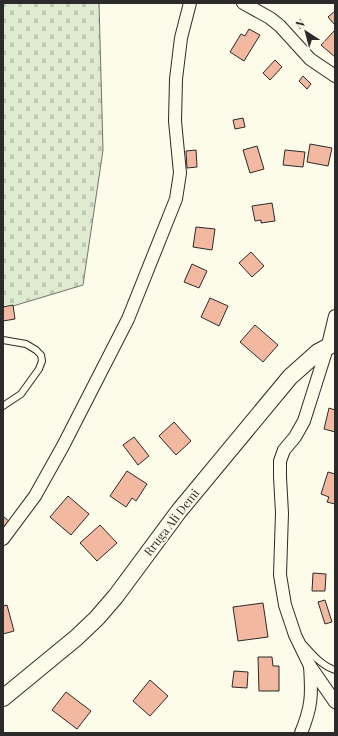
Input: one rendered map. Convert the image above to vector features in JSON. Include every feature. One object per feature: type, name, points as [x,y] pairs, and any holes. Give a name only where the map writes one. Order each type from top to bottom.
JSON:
[{"type":"main road","name":"Rruga Ali Demi","points":[[4,696],[76,638],[98,618],[179,510],[290,377],[318,352],[332,344]]},
{"type":"street","points":[[3,539],[35,496],[63,446],[124,326],[176,199],[180,173],[175,121],[176,79],[181,38],[190,3]]},
{"type":"street","points":[[243,3],[256,6],[280,26],[310,59],[335,76]]},
{"type":"street","points":[[335,316],[332,344],[304,421],[295,437],[284,450],[280,461],[282,513],[280,575],[285,605],[295,635],[310,666],[335,702]]},
{"type":"street","points":[[301,733],[309,710],[312,693],[310,666]]},
{"type":"lane","points":[[3,340],[26,344],[41,355],[42,361],[39,369],[21,394],[3,406]]},
{"type":"lane","points":[[295,635],[315,657],[329,668],[335,670]]},
{"type":"green space","points":[[3,3],[99,3],[103,150],[83,285],[3,309]]},
{"type":"building","points":[[335,11],[335,25],[328,17]]},
{"type":"building","points":[[249,29],[260,35],[244,61],[230,52],[241,34],[245,36]]},
{"type":"building","points":[[335,30],[335,57],[321,45]]},
{"type":"building","points":[[275,60],[282,67],[270,80],[263,73]]},
{"type":"building","points":[[303,76],[311,84],[307,89],[299,81]]},
{"type":"building","points":[[243,118],[245,127],[235,129],[233,120]]},
{"type":"building","points":[[310,144],[332,148],[328,166],[307,162]]},
{"type":"building","points":[[257,146],[264,169],[250,173],[243,150]]},
{"type":"building","points":[[196,150],[197,167],[187,168],[186,151]]},
{"type":"building","points":[[285,150],[305,152],[303,167],[283,165]]},
{"type":"building","points":[[272,203],[275,221],[261,223],[261,220],[255,221],[252,206]]},
{"type":"building","points":[[196,227],[215,229],[212,250],[193,247]]},
{"type":"building","points":[[251,252],[264,266],[252,277],[239,263]]},
{"type":"building","points":[[192,264],[207,271],[199,288],[184,282]]},
{"type":"building","points":[[210,298],[228,306],[219,326],[201,317]]},
{"type":"building","points":[[13,305],[15,319],[3,321],[3,307]]},
{"type":"building","points":[[255,325],[278,345],[263,362],[240,342]]},
{"type":"building","points":[[329,408],[335,410],[335,432],[324,429]]},
{"type":"building","points":[[174,422],[191,441],[176,455],[159,436]]},
{"type":"building","points":[[134,437],[149,456],[138,465],[123,445]]},
{"type":"building","points":[[127,471],[147,484],[136,501],[132,498],[126,507],[110,496]]},
{"type":"building","points":[[328,472],[335,474],[335,504],[327,502],[329,497],[321,494]]},
{"type":"building","points":[[68,496],[89,514],[71,535],[50,517]]},
{"type":"building","points":[[4,517],[10,522],[3,529],[3,518]]},
{"type":"building","points":[[100,525],[117,543],[97,561],[80,543]]},
{"type":"building","points":[[313,573],[326,574],[325,591],[312,591]]},
{"type":"building","points":[[325,600],[332,622],[325,624],[318,602]]},
{"type":"building","points":[[263,603],[268,637],[238,641],[233,607]]},
{"type":"building","points":[[7,605],[14,631],[3,634],[3,606]]},
{"type":"building","points":[[258,657],[272,657],[273,666],[279,666],[279,691],[259,691]]},
{"type":"building","points":[[234,671],[248,672],[247,688],[232,687]]},
{"type":"building","points":[[150,680],[168,696],[150,716],[133,701]]},
{"type":"building","points":[[66,692],[91,711],[77,729],[52,710]]}]
